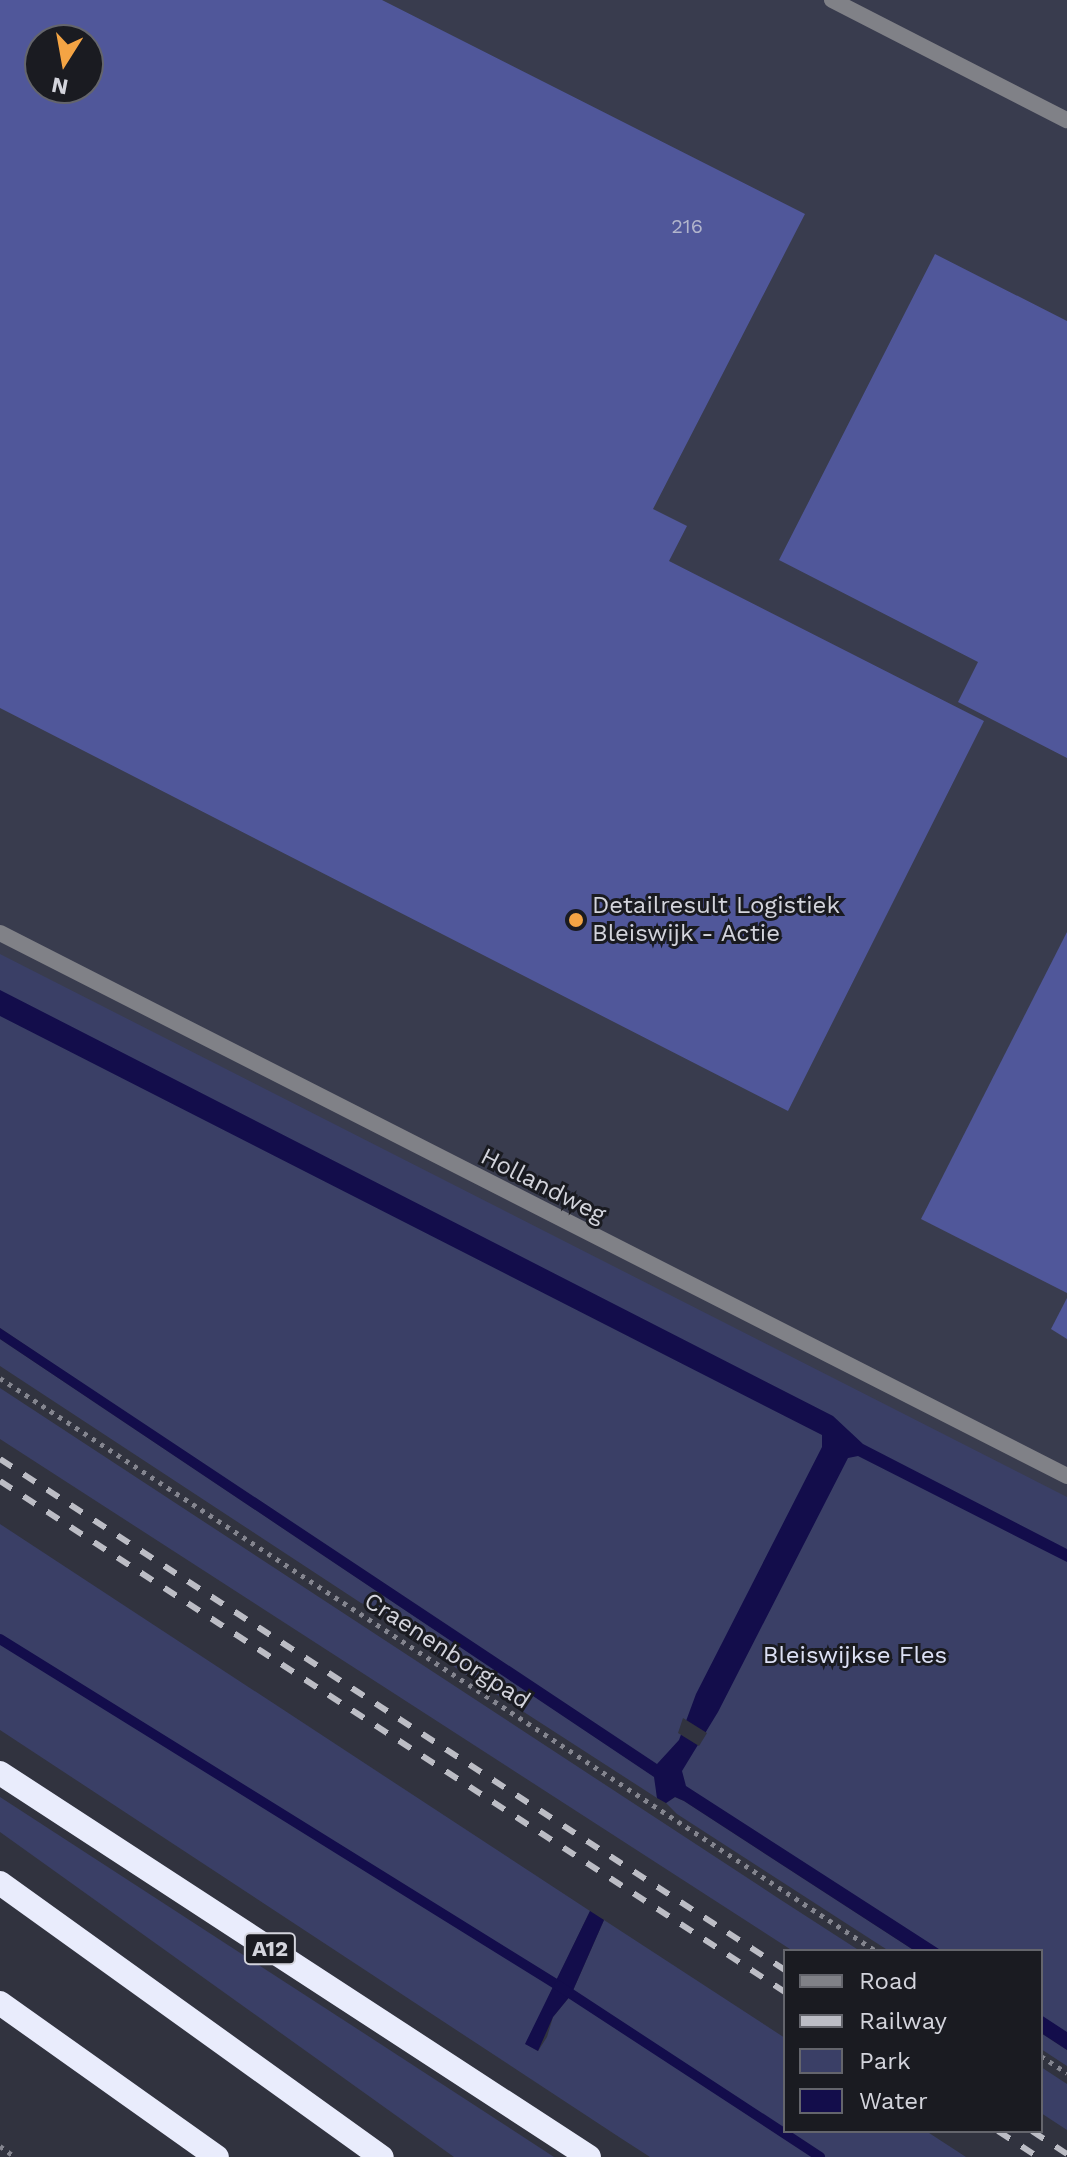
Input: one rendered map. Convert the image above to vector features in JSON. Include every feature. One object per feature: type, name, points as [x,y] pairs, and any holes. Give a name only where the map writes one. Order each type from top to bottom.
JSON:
[{"type":"highway","name":"A12","points":[[0,1773],[589,2157]]},
{"type":"highway","points":[[0,1883],[382,2157]]},
{"type":"highway","points":[[0,2003],[217,2157]]},
{"type":"street","points":[[832,0],[1067,120]]},
{"type":"street","name":"Hollandweg","points":[[0,933],[1067,1476]]},
{"type":"path","name":"Craenenborgpad","points":[[0,1378],[873,1949]]},
{"type":"path","points":[[1043,2057],[1067,2073]]},
{"type":"path","points":[[0,2146],[15,2157]]},
{"type":"shaded area","points":[[0,0],[1067,0],[1067,1511],[0,964]]},
{"type":"green space","name":"Bleiswijkse Fles","points":[[0,954],[1067,1497],[1067,2039],[1043,2024],[1043,1949],[928,1949],[665,1778],[0,1328]]},
{"type":"green space","points":[[0,1339],[655,1777],[657,1798],[456,1668],[384,1611],[361,1603],[0,1366]]},
{"type":"green space","points":[[0,1388],[857,1949],[790,1949],[0,1439]]},
{"type":"green space","points":[[0,1524],[590,1911],[526,2044],[538,2051],[547,2037],[553,2017],[571,1995],[604,1920],[783,2037],[783,2133],[929,2133],[966,2157],[650,2157],[0,1730]]},
{"type":"green space","points":[[0,1797],[554,2157],[454,2157],[0,1832]]},
{"type":"green space","points":[[675,1797],[684,1801],[912,1949],[886,1949],[677,1814],[666,1803]]},
{"type":"green space","points":[[1043,2034],[1067,2050],[1067,2066],[1043,2050]]},
{"type":"green space","points":[[1043,2068],[1067,2084],[1067,2130],[1043,2114]]},
{"type":"water","points":[[0,990],[833,1416],[863,1444],[1067,1549],[1067,1562],[858,1456],[848,1458],[718,1712],[682,1771],[686,1786],[939,1949],[912,1949],[684,1801],[675,1797],[666,1803],[657,1798],[654,1777],[0,1339],[0,1328],[657,1764],[679,1740],[696,1694],[822,1447],[822,1435],[0,1016]]},
{"type":"water","points":[[590,1911],[604,1920],[571,1995],[553,2017],[538,2051],[525,2044]]},
{"type":"water","points":[[1043,2016],[1067,2032],[1067,2050],[1043,2034]]},
{"type":"pier","points":[[683,1718],[707,1733],[699,1746],[678,1733]]},
{"type":"building","points":[[0,0],[382,0],[805,214],[653,509],[687,526],[669,561],[984,721],[788,1111],[0,708]]},
{"type":"building","points":[[935,254],[1067,321],[1067,758],[958,702],[978,662],[779,560]]},
{"type":"building","points":[[1067,932],[1067,1293],[921,1219]]},
{"type":"building","points":[[1067,1298],[1067,1339],[1051,1329]]},
{"type":"waterway","points":[[0,1639],[559,1986],[783,2133]]},
{"type":"waterway","points":[[783,2133],[820,2157]]},
{"type":"railway","points":[[0,1459],[783,1969]]},
{"type":"railway","points":[[0,1481],[783,1991]]},
{"type":"railway","points":[[1001,2133],[1038,2157]]},
{"type":"railway","points":[[1035,2133],[1067,2154]]},
{"type":"place","name":"Detailresult Logistiek Bleiswijk - Actie","points":[[576,920]]}]
